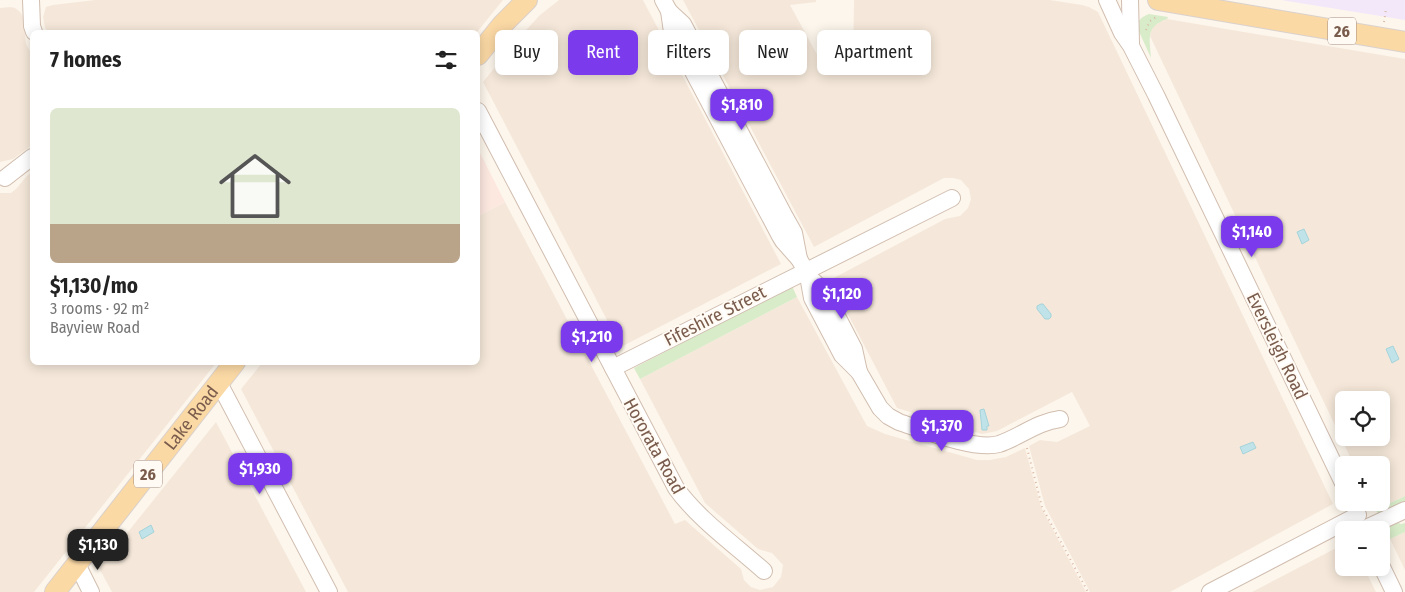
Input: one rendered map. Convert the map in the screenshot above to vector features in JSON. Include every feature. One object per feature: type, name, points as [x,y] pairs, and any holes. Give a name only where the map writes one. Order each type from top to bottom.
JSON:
[{"type":"main road","points":[[480,52],[502,25],[527,0]]},
{"type":"main road","name":"26","points":[[1160,7],[1245,7],[1405,42]]},
{"type":"main road","name":"Lake Road","points":[[55,592],[234,365]]},
{"type":"street","points":[[31,0],[33,30]]},
{"type":"street","name":"Eversleigh Road","points":[[1108,0],[1122,33],[1131,46],[1335,466]]},
{"type":"street","name":"Eversleigh Road","points":[[1130,0],[1131,46]]},
{"type":"street","points":[[666,6],[672,32],[692,55],[747,159],[779,220],[783,241],[804,268],[812,298],[842,355],[859,372],[875,402],[884,413],[892,419],[976,445],[990,446],[1042,423],[1060,419]]},
{"type":"street","name":"Hororata Road","points":[[480,115],[676,488],[684,500],[697,513],[764,570]]},
{"type":"street","points":[[5,178],[30,159]]},
{"type":"street","name":"Fifeshire Street","points":[[612,368],[804,268],[952,198]]},
{"type":"street","points":[[219,383],[329,592]]},
{"type":"street","points":[[1210,592],[1360,519],[1405,510]]},
{"type":"street","points":[[77,564],[91,592]]},
{"type":"street","points":[[1386,576],[1394,592]]},
{"type":"path","points":[[1146,37],[1146,30],[1150,21],[1160,7]]},
{"type":"path","points":[[1384,22],[1386,8]]},
{"type":"path","points":[[1026,442],[1042,507],[1088,592]]},
{"type":"shaded area","points":[[95,0],[503,0],[479,30],[46,30],[43,17],[46,7]]},
{"type":"shaded area","points":[[559,0],[643,0],[659,30],[648,30],[648,75],[682,75],[781,264],[621,347],[483,82],[495,67],[495,75],[558,75],[558,30],[526,30],[540,15]]},
{"type":"shaded area","points":[[683,0],[816,0],[816,2],[790,5],[804,30],[739,30],[739,75],[807,75],[807,36],[817,54],[817,75],[931,75],[931,30],[854,30],[854,0],[1050,0],[1082,5],[1098,12],[1333,504],[1170,592],[1090,592],[1045,506],[1029,446],[1040,440],[1057,442],[1090,426],[1072,392],[997,431],[982,434],[897,408],[830,280],[945,219],[960,216],[968,208],[971,199],[969,189],[961,180],[944,178],[814,247],[723,75],[729,75],[729,30],[699,30]]},
{"type":"shaded area","points":[[1281,0],[1405,0],[1405,20]]},
{"type":"shaded area","points":[[0,8],[15,8],[23,17],[26,44],[30,51],[30,146],[13,159],[0,162]]},
{"type":"shaded area","points":[[1167,19],[1405,59],[1405,496],[1390,503],[1390,456],[1350,456],[1345,446],[1390,446],[1390,391],[1335,391],[1335,425],[1150,36],[1152,28]]},
{"type":"shaded area","points":[[480,153],[505,202],[480,215]]},
{"type":"shaded area","points":[[30,174],[30,365],[214,365],[34,592],[0,592],[0,193],[11,193]]},
{"type":"shaded area","points":[[505,202],[675,524],[685,520],[741,569],[744,580],[751,587],[760,590],[773,587],[781,577],[783,565],[772,553],[758,549],[705,503],[640,379],[797,297],[867,426],[885,434],[977,460],[1006,457],[1025,448],[1041,507],[1086,592],[348,592],[241,389],[260,365],[480,365],[480,215]]},
{"type":"shaded area","points":[[216,422],[306,592],[112,592],[99,568]]},
{"type":"shaded area","points":[[1405,532],[1405,570],[1390,539]]},
{"type":"shaded area","points":[[1335,549],[1335,576],[1368,576],[1376,592],[1252,592]]},
{"type":"green space","points":[[1149,14],[1168,17],[1155,26],[1150,34],[1151,58],[1137,27],[1138,22]]},
{"type":"green space","points":[[792,286],[797,297],[640,379],[634,368]]},
{"type":"green space","points":[[1405,496],[1405,504],[1390,511],[1390,503]]},
{"type":"green space","points":[[1376,511],[1390,511],[1379,516]]},
{"type":"green space","points":[[1390,523],[1405,523],[1405,532],[1390,539]]},
{"type":"water","points":[[1304,229],[1309,240],[1302,244],[1297,232]]},
{"type":"water","points":[[1041,304],[1051,314],[1049,319],[1045,319],[1037,309],[1037,306]]},
{"type":"water","points":[[1393,346],[1399,359],[1392,363],[1386,349]]},
{"type":"water","points":[[984,409],[989,426],[987,426],[987,430],[982,430],[980,410]]},
{"type":"water","points":[[1253,442],[1256,448],[1243,454],[1240,447]]},
{"type":"water","points":[[151,525],[154,532],[142,539],[139,532]]}]
